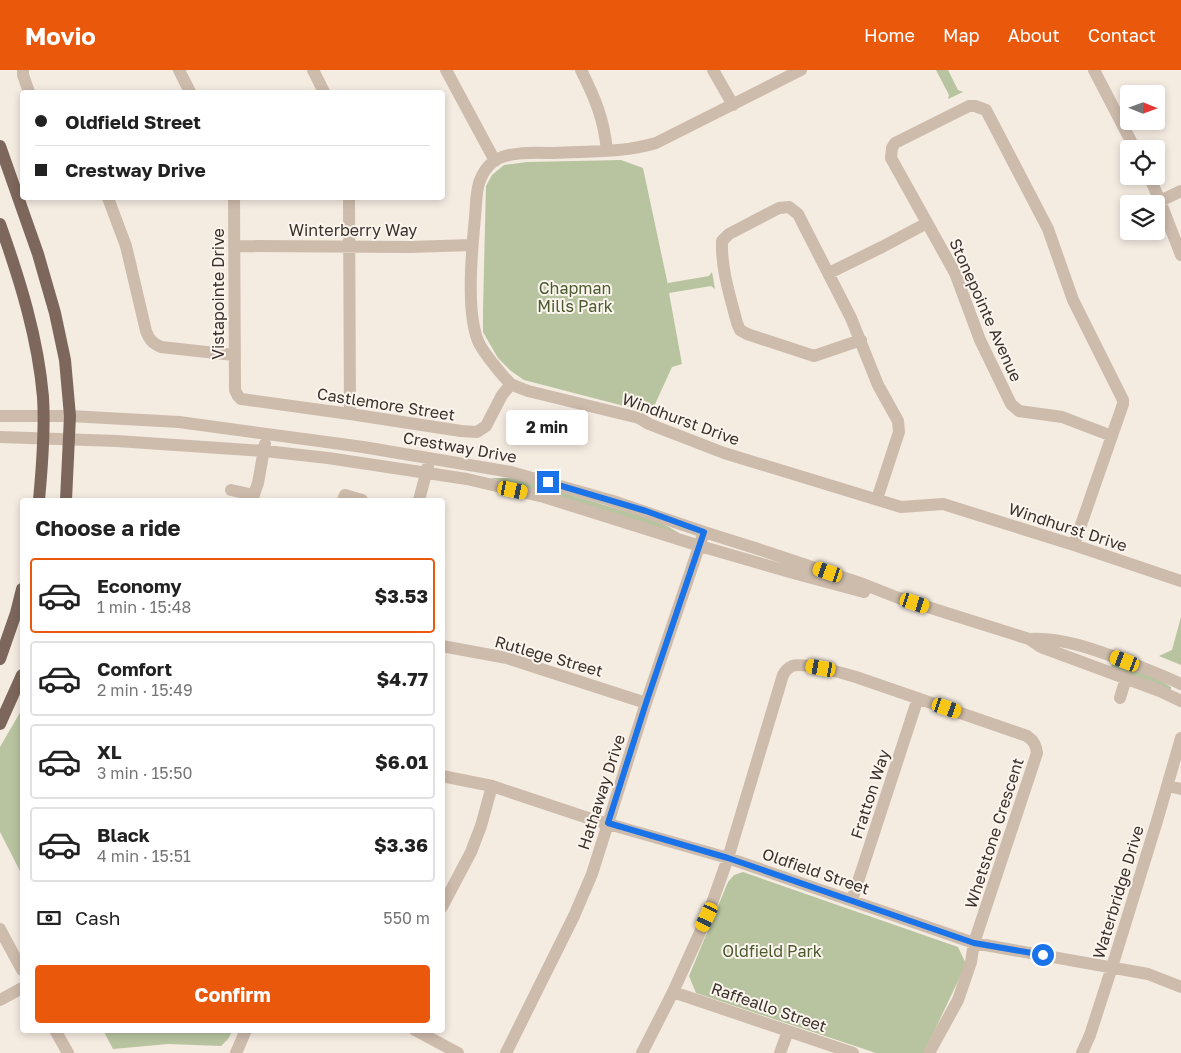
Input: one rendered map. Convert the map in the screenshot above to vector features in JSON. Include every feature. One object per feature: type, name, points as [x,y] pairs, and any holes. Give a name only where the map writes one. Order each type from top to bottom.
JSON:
[{"type":"main road","points":[[0,146],[38,254],[56,313],[65,360],[70,416],[66,498]]},
{"type":"main road","points":[[0,224],[19,280],[38,356],[43,398],[39,498]]},
{"type":"main road","points":[[0,659],[20,596]]},
{"type":"main road","points":[[0,724],[20,679]]},
{"type":"street","points":[[23,70],[28,90]]},
{"type":"street","points":[[179,70],[189,90]]},
{"type":"street","points":[[313,70],[323,90]]},
{"type":"street","points":[[446,70],[494,161],[525,153],[607,151],[631,149],[656,143],[801,70]]},
{"type":"street","points":[[581,70],[595,96],[606,132],[607,151]]},
{"type":"street","points":[[713,70],[732,105]]},
{"type":"street","points":[[1094,70],[1130,140]]},
{"type":"street","name":"Stonepointe Avenue","points":[[1074,546],[1112,436],[1123,404],[1123,400],[1074,300],[1048,229],[986,110],[969,106],[895,143],[892,148],[891,158],[955,273],[980,340],[1011,404],[1019,411],[1062,417],[1112,436]]},
{"type":"street","name":"Windhurst Drive","points":[[494,161],[484,171],[478,185],[472,246],[471,302],[474,327],[480,345],[511,384],[528,392],[639,418],[649,424],[724,453],[901,507],[943,504],[1176,581],[1181,581]]},
{"type":"street","points":[[1165,199],[1181,191]]},
{"type":"street","points":[[109,200],[126,246],[146,331],[150,340],[161,348],[234,355]]},
{"type":"street","name":"Vistapointe Drive","points":[[234,200],[235,390]]},
{"type":"street","points":[[349,200],[350,414]]},
{"type":"street","points":[[861,340],[814,356],[740,330],[726,277],[722,241],[729,234],[779,208],[789,207],[798,214],[851,318],[861,340],[878,385],[898,421],[899,432],[877,499]]},
{"type":"street","points":[[1165,214],[1181,255]]},
{"type":"street","points":[[828,273],[927,223]]},
{"type":"street","name":"Winterberry Way","points":[[234,246],[472,246]]},
{"type":"street","name":"Castlemore Street","points":[[235,390],[238,396],[244,400],[350,414],[461,432],[476,432],[486,426],[502,395],[511,384]]},
{"type":"street","name":"Crestway Drive","points":[[0,416],[70,416],[179,422],[363,447],[511,472],[646,511],[863,584],[896,597],[1029,639],[1041,647],[1160,691],[1181,701]]},
{"type":"street","points":[[231,490],[253,497],[265,451],[266,434]]},
{"type":"street","name":"Crestway Drive","points":[[0,437],[118,441],[265,451],[328,458],[467,480],[544,497],[797,574],[862,591],[896,597]]},
{"type":"street","points":[[420,498],[430,458]]},
{"type":"street","points":[[344,498],[345,495],[355,498]]},
{"type":"street","name":"Hathaway Drive","points":[[506,1053],[574,916],[592,874],[646,703],[704,532]]},
{"type":"street","name":"Crestway Drive","points":[[1029,639],[1038,638],[1069,643],[1106,654],[1181,684]]},
{"type":"street","name":"Rutlege Street","points":[[445,647],[507,658],[646,703]]},
{"type":"street","name":"Whetstone Crescent","points":[[728,858],[786,670],[792,666],[802,665],[839,672],[918,698],[1027,736],[1036,746],[1037,753],[974,943]]},
{"type":"street","points":[[1120,698],[1126,678]]},
{"type":"street","name":"Fratton Way","points":[[852,900],[918,698]]},
{"type":"street","name":"Waterbridge Drive","points":[[1082,1053],[1090,1035],[1112,967],[1181,738]]},
{"type":"street","name":"Oldfield Street","points":[[445,777],[492,786],[591,819],[728,858],[974,943],[1148,974],[1181,987]]},
{"type":"street","points":[[445,901],[481,826],[492,786]]},
{"type":"street","points":[[1167,786],[1181,789]]},
{"type":"street","points":[[642,1053],[674,992],[707,917],[728,858]]},
{"type":"street","points":[[0,929],[20,966]]},
{"type":"street","points":[[929,1053],[958,1000],[971,962],[974,943]]},
{"type":"street","points":[[0,1000],[20,989]]},
{"type":"street","name":"Raffeallo Street","points":[[674,992],[853,1053]]},
{"type":"street","points":[[780,1053],[788,1031]]},
{"type":"street","points":[[57,1033],[68,1053]]},
{"type":"street","points":[[236,1053],[245,1033]]},
{"type":"street","points":[[421,1033],[458,1053]]},
{"type":"green space","points":[[936,70],[948,70],[958,90],[963,92],[948,99],[949,95]]},
{"type":"green space","name":"Chapman Mills Park","points":[[621,160],[643,168],[668,285],[668,283],[709,276],[712,272],[715,289],[711,286],[669,293],[682,364],[672,367],[651,413],[524,380],[511,371],[498,358],[483,332],[486,186],[492,175],[504,165],[527,162]]},
{"type":"green space","points":[[490,478],[521,480],[651,519],[679,533],[678,534]]},
{"type":"green space","points":[[1181,617],[1181,665],[1159,656],[1172,650]]},
{"type":"green space","points":[[1114,662],[1157,678],[1171,687],[1171,691],[1113,668],[1111,666]]},
{"type":"green space","points":[[20,712],[20,871],[0,832],[0,747]]},
{"type":"green space","name":"Oldfield Park","points":[[743,872],[958,947],[966,964],[924,1053],[876,1053],[696,993],[689,976],[728,882],[734,875]]},
{"type":"green space","points":[[105,1033],[231,1033],[221,1046],[168,1044],[113,1049]]},
{"type":"route","points":[[548,482],[646,511],[704,532],[646,703],[608,823],[728,858],[974,943],[1043,955]]}]
